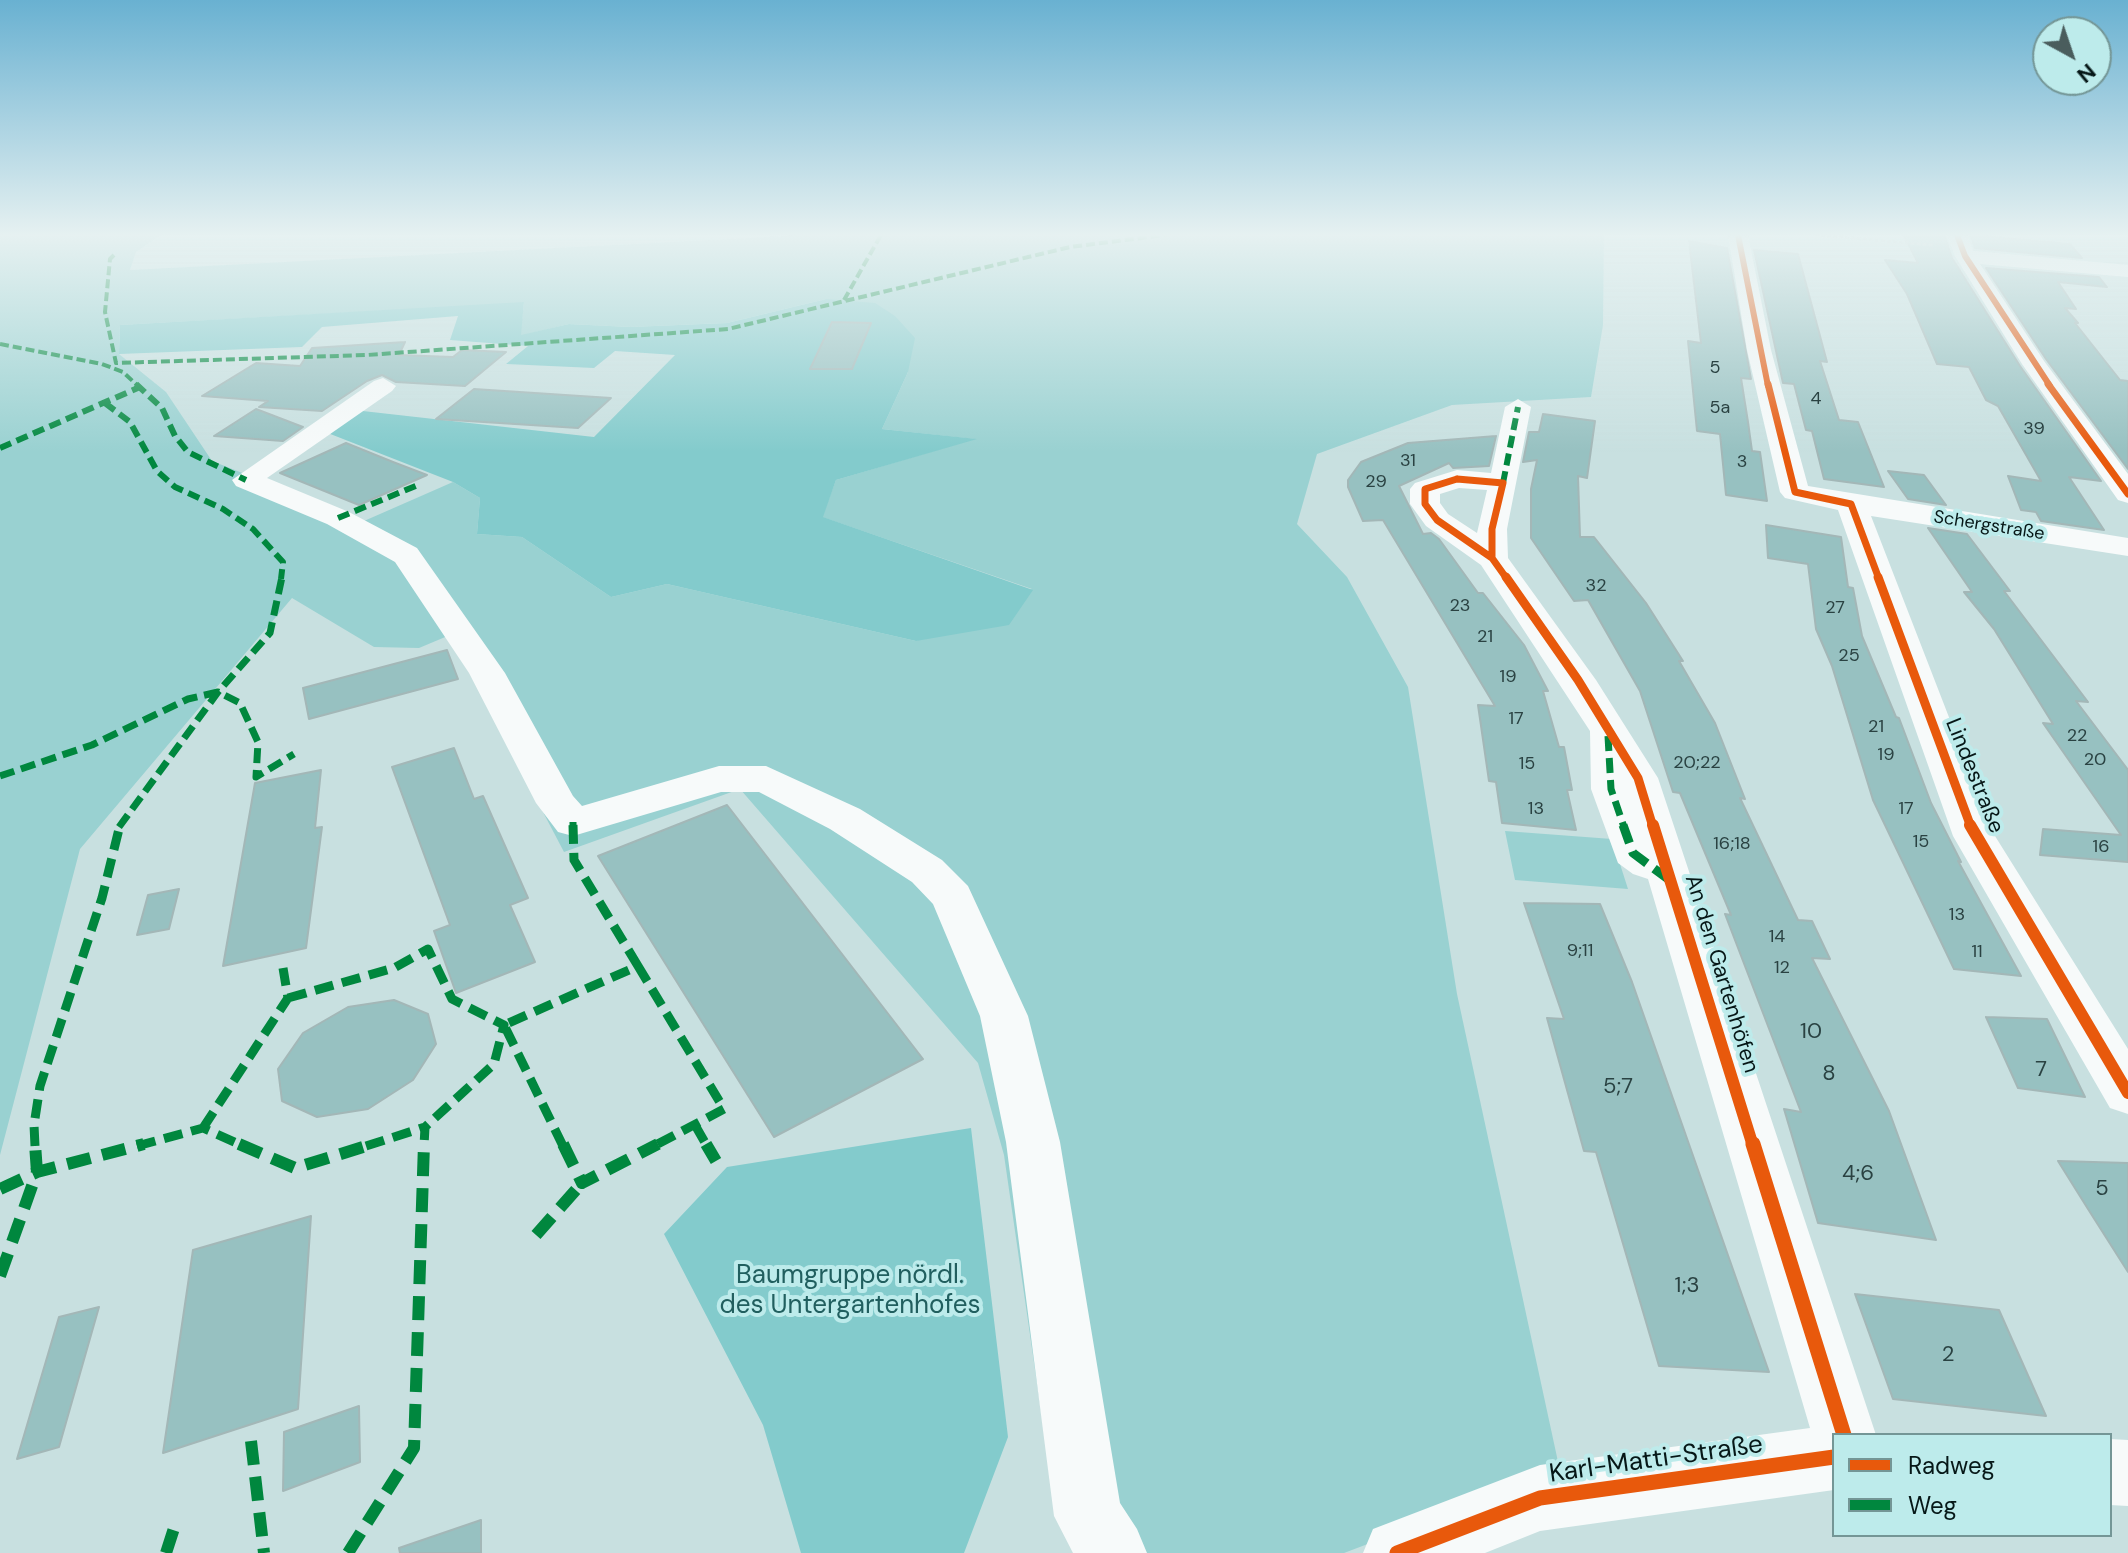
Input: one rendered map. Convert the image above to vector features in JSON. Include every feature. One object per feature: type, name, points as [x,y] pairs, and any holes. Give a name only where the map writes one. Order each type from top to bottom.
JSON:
[{"type":"street","points":[[1751,307],[1795,492],[1851,504]]},
{"type":"street","points":[[2000,307],[2034,364],[2128,494]]},
{"type":"street","points":[[383,386],[246,480],[338,518],[406,555],[487,673],[556,803],[573,822],[719,779],[766,779],[845,819],[915,863],[952,897],[1004,1016],[1033,1142],[1088,1516],[1113,1553]]},
{"type":"street","points":[[1492,558],[1492,529],[1518,407]]},
{"type":"street","name":"An den Gartenhöfen","points":[[1503,483],[1457,479],[1425,489],[1425,504],[1437,520],[1492,558],[1578,680],[1638,778],[1843,1433]]},
{"type":"street","name":"Schergstraße","points":[[1851,504],[2128,547]]},
{"type":"street","name":"Lindestraße","points":[[1851,504],[1974,836],[2128,1093]]},
{"type":"street","name":"Karl-Matti-Straße","points":[[1397,1553],[1540,1498],[1832,1457]]},
{"type":"shaded area","points":[[0,307],[442,307],[120,325],[119,354],[166,392],[212,461],[364,521],[453,482],[480,498],[477,534],[522,537],[611,597],[667,584],[916,641],[1032,589],[822,517],[836,480],[974,439],[882,429],[908,372],[836,307],[1603,307],[1591,397],[1452,405],[1317,454],[1297,524],[1347,577],[1408,687],[1457,994],[1560,1471],[1344,1553],[1078,1553],[1051,1480],[1004,1155],[978,1063],[740,789],[564,852],[450,635],[419,648],[374,647],[292,598],[80,849],[0,1155]]},
{"type":"shaded area","points":[[523,307],[791,307],[727,323],[630,327],[569,324],[520,336]]},
{"type":"shaded area","points":[[1505,831],[1612,839],[1628,889],[1515,880]]},
{"type":"green space","points":[[428,307],[524,307],[521,335],[569,324],[630,327],[727,323],[791,307],[882,307],[895,316],[915,338],[908,372],[882,429],[977,439],[836,480],[823,517],[1033,590],[1009,625],[916,641],[667,584],[611,597],[522,537],[477,534],[480,498],[453,482],[315,428],[345,409],[594,437],[675,355],[615,351],[594,368],[506,364],[528,346],[450,340],[458,316],[322,327],[302,347],[119,354],[120,325]]},
{"type":"green space","name":"Baumgruppe nördl. des Untergartenhofes","points":[[971,1128],[1008,1437],[964,1553],[801,1553],[763,1425],[664,1234],[727,1167]]},
{"type":"building","points":[[1697,307],[1738,307],[1751,379],[1741,378],[1752,451],[1760,452],[1767,501],[1726,495],[1720,434],[1697,431],[1688,341],[1701,343]]},
{"type":"building","points":[[1767,307],[1812,307],[1827,362],[1820,361],[1839,420],[1858,422],[1884,487],[1824,479],[1812,431],[1806,430],[1794,384],[1783,383]]},
{"type":"building","points":[[1913,307],[1983,307],[2101,481],[2069,477],[2104,530],[2041,521],[2036,512],[2021,510],[2008,476],[2041,481],[1998,406],[1986,400],[1969,367],[1937,364]]},
{"type":"building","points":[[2012,307],[2075,307],[2065,308],[2120,380],[2128,381],[2128,469],[2046,359]]},
{"type":"building","points":[[832,322],[871,323],[852,369],[810,369]]},
{"type":"building","points":[[405,342],[399,355],[453,357],[462,350],[506,352],[465,386],[396,382],[382,375],[367,381],[322,411],[259,407],[268,401],[202,396],[256,363],[300,366],[312,348]]},
{"type":"building","points":[[474,389],[611,398],[578,428],[436,419]]},
{"type":"building","points":[[256,409],[303,427],[283,441],[214,436]]},
{"type":"building","points":[[1543,414],[1595,421],[1587,478],[1578,476],[1580,537],[1594,537],[1646,603],[1683,661],[1679,661],[1715,723],[1745,799],[1740,798],[1798,920],[1812,921],[1830,959],[1812,958],[1889,1111],[1936,1240],[1818,1223],[1784,1109],[1801,1112],[1725,914],[1731,915],[1680,793],[1673,792],[1640,691],[1588,600],[1574,601],[1531,538],[1531,489],[1537,460],[1523,462],[1529,432],[1539,432]]},
{"type":"building","points":[[1496,436],[1489,466],[1453,468],[1449,463],[1399,486],[1423,534],[1431,533],[1439,539],[1478,593],[1483,593],[1524,645],[1548,691],[1543,691],[1559,747],[1564,747],[1572,790],[1567,790],[1576,830],[1502,823],[1496,782],[1489,781],[1478,705],[1495,706],[1383,520],[1363,521],[1348,487],[1348,480],[1361,462],[1408,443]]},
{"type":"building","points":[[346,443],[427,475],[359,505],[280,473]]},
{"type":"building","points":[[1888,471],[1924,475],[1946,505],[1908,499]]},
{"type":"building","points":[[1766,525],[1841,537],[1848,587],[1853,588],[1862,636],[1899,718],[1931,803],[1961,862],[1958,861],[2021,976],[1954,969],[1873,800],[1832,666],[1816,629],[1808,564],[1768,558]]},
{"type":"building","points":[[1928,528],[1967,534],[2010,591],[2004,591],[2088,702],[2076,701],[2128,770],[2128,862],[2040,855],[2043,829],[2121,835],[2043,723],[2053,724],[1994,629],[1964,592],[1972,592]]},
{"type":"building","points":[[447,650],[458,679],[309,719],[303,688]]},
{"type":"building","points":[[454,748],[474,799],[483,796],[528,898],[510,905],[535,962],[456,993],[434,931],[450,925],[392,767]]},
{"type":"building","points":[[321,770],[315,828],[322,827],[306,948],[223,966],[255,783]]},
{"type":"building","points":[[727,805],[923,1059],[774,1137],[598,856]]},
{"type":"building","points":[[179,889],[169,929],[137,935],[148,895]]},
{"type":"building","points":[[1524,903],[1600,904],[1632,982],[1769,1372],[1659,1366],[1596,1152],[1584,1151],[1547,1018],[1564,1019]]},
{"type":"building","points":[[394,1000],[428,1014],[436,1044],[413,1080],[368,1109],[317,1117],[282,1101],[278,1069],[303,1033],[348,1007]]},
{"type":"building","points":[[1986,1017],[2047,1019],[2085,1097],[2018,1088]]},
{"type":"building","points":[[2058,1161],[2128,1163],[2128,1272],[2088,1209]]},
{"type":"building","points":[[311,1216],[298,1409],[163,1453],[193,1250]]},
{"type":"building","points":[[1855,1294],[1999,1310],[2046,1416],[1893,1399]]},
{"type":"building","points":[[99,1307],[59,1447],[17,1459],[59,1317]]},
{"type":"building","points":[[359,1406],[360,1462],[283,1491],[284,1432]]},
{"type":"building","points":[[481,1520],[481,1553],[400,1553],[399,1548]]},
{"type":"marked path","points":[[105,307],[116,363],[367,355],[728,329],[818,307]]},
{"type":"marked path","points":[[0,344],[102,364],[123,372],[162,408],[175,436],[188,452],[246,480]]},
{"type":"marked path","points":[[0,448],[140,387]]},
{"type":"marked path","points":[[0,1276],[37,1172],[34,1125],[40,1086],[102,898],[119,826],[218,692],[270,633],[280,596],[283,562],[253,529],[223,509],[175,487],[157,471],[130,422],[105,403]]},
{"type":"marked path","points":[[1503,483],[1518,407]]},
{"type":"marked path","points":[[338,518],[418,485]]},
{"type":"marked path","points":[[0,776],[92,745],[188,699],[218,692],[240,703],[258,742],[256,777],[294,754]]},
{"type":"marked path","points":[[1608,736],[1611,789],[1633,853],[1668,879]]},
{"type":"marked path","points":[[573,822],[574,860],[638,966]]},
{"type":"marked path","points":[[288,998],[394,968],[428,949],[452,999],[504,1025],[494,1064],[425,1127]]},
{"type":"marked path","points":[[638,966],[724,1109],[582,1183],[504,1025],[638,966]]},
{"type":"marked path","points":[[203,1128],[288,998],[283,968]]},
{"type":"marked path","points":[[695,1125],[716,1161]]},
{"type":"marked path","points":[[0,1189],[37,1172],[203,1128],[295,1168],[425,1127],[414,1448],[348,1553]]},
{"type":"marked path","points":[[536,1235],[582,1183]]},
{"type":"marked path","points":[[251,1441],[264,1553]]},
{"type":"marked path","points":[[166,1553],[177,1519]]},
{"type":"cycle path","points":[[1751,307],[1795,492],[1851,504],[1974,836],[2128,1093]]},
{"type":"cycle path","points":[[1998,307],[2034,364],[2128,494]]},
{"type":"cycle path","points":[[1457,479],[1503,483],[1492,529],[1492,558],[1437,520],[1425,504],[1425,489],[1457,479]]},
{"type":"cycle path","points":[[1492,558],[1578,680],[1638,778],[1843,1433]]},
{"type":"cycle path","points":[[1397,1553],[1540,1498],[1832,1457]]}]
